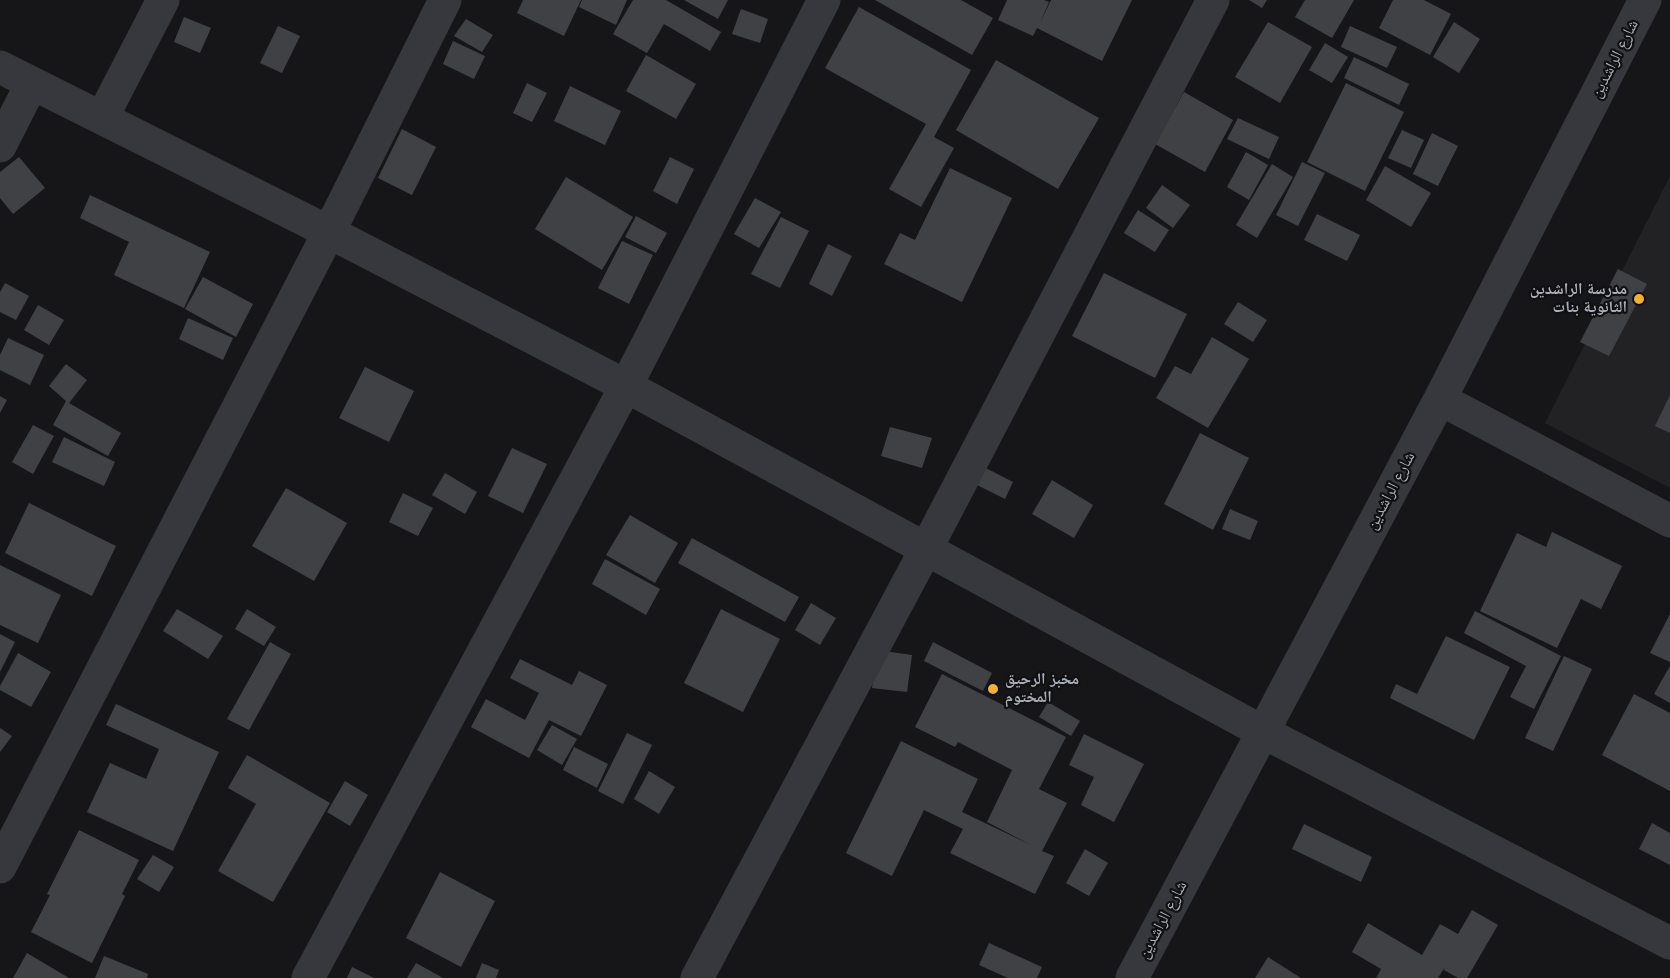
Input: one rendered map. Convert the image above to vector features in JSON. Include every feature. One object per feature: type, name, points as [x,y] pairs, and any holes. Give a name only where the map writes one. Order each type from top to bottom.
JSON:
[{"type":"street","points":[[102,118],[163,0]]},
{"type":"street","points":[[0,867],[329,232],[445,0]]},
{"type":"street","points":[[308,978],[626,386],[824,0]]},
{"type":"street","points":[[697,978],[926,549],[1213,0]]},
{"type":"street","name":"شارع الراشدين","points":[[1132,978],[1440,399],[1645,0]]},
{"type":"street","points":[[0,67],[329,232],[626,386],[1263,732],[1670,942]]},
{"type":"street","points":[[0,146],[32,83]]},
{"type":"street","points":[[1440,399],[1670,521]]},
{"type":"shaded area","name":"مدرسة الراشدين الثانوية بنات","points":[[1670,176],[1670,488],[1545,423]]},
{"type":"building","points":[[523,0],[581,0],[564,36],[517,13]]},
{"type":"building","points":[[582,0],[627,0],[616,25],[579,7]]},
{"type":"building","points":[[633,0],[666,0],[721,32],[710,51],[664,24],[647,53],[613,34]]},
{"type":"building","points":[[684,0],[728,0],[718,19]]},
{"type":"building","points":[[875,0],[961,0],[993,18],[972,55]]},
{"type":"building","points":[[1007,0],[1049,2],[1040,23],[1051,0],[1132,0],[1102,61],[1037,28],[1033,36],[998,20]]},
{"type":"building","points":[[1249,0],[1267,0],[1262,8]]},
{"type":"building","points":[[1305,0],[1354,0],[1332,38],[1295,17]]},
{"type":"building","points":[[1393,0],[1424,0],[1451,14],[1430,55],[1379,28]]},
{"type":"building","points":[[859,7],[971,70],[934,137],[954,148],[921,207],[889,189],[926,124],[825,68]]},
{"type":"building","points":[[741,9],[768,19],[760,43],[732,34]]},
{"type":"building","points":[[184,17],[211,28],[200,53],[174,42]]},
{"type":"building","points":[[466,19],[493,35],[482,52],[454,36]]},
{"type":"building","points":[[1268,22],[1312,47],[1280,103],[1235,77]]},
{"type":"building","points":[[1454,22],[1480,39],[1459,73],[1433,57]]},
{"type":"building","points":[[278,26],[300,36],[282,73],[260,63]]},
{"type":"building","points":[[1350,26],[1397,47],[1387,68],[1341,47]]},
{"type":"building","points":[[453,41],[485,56],[474,79],[443,64]]},
{"type":"building","points":[[1325,43],[1348,57],[1332,83],[1309,70]]},
{"type":"building","points":[[646,55],[696,84],[676,119],[626,91]]},
{"type":"building","points":[[1354,57],[1409,84],[1399,105],[1344,78]]},
{"type":"building","points":[[996,60],[1099,118],[1058,189],[956,130]]},
{"type":"building","points":[[527,83],[547,93],[532,122],[513,113]]},
{"type":"building","points":[[1346,83],[1404,112],[1365,191],[1307,162]]},
{"type":"building","points":[[570,86],[621,111],[605,145],[554,121]]},
{"type":"building","points":[[1184,92],[1233,120],[1205,172],[1155,144]]},
{"type":"building","points":[[1238,118],[1279,137],[1269,159],[1227,139]]},
{"type":"building","points":[[402,129],[436,147],[412,195],[378,178]]},
{"type":"building","points":[[1402,130],[1424,140],[1411,168],[1388,158]]},
{"type":"building","points":[[1432,133],[1458,146],[1438,186],[1413,174]]},
{"type":"building","points":[[1246,152],[1268,165],[1249,200],[1227,187]]},
{"type":"building","points":[[19,157],[45,188],[13,214],[0,198],[0,172]]},
{"type":"building","points":[[670,157],[694,169],[677,204],[653,191]]},
{"type":"building","points":[[1302,162],[1325,173],[1298,226],[1276,215]]},
{"type":"building","points":[[1272,164],[1293,177],[1257,238],[1236,225]]},
{"type":"building","points":[[1385,166],[1431,193],[1411,227],[1366,200]]},
{"type":"building","points":[[950,168],[1012,198],[962,302],[884,264],[900,233],[915,240]]},
{"type":"building","points":[[566,177],[633,217],[602,270],[535,229]]},
{"type":"building","points":[[1162,185],[1190,205],[1173,228],[1146,208]]},
{"type":"building","points":[[90,195],[210,252],[184,308],[114,275],[129,242],[80,218]]},
{"type":"building","points":[[755,198],[781,212],[759,248],[734,234]]},
{"type":"building","points":[[1138,210],[1169,230],[1155,252],[1124,233]]},
{"type":"building","points":[[1317,214],[1360,235],[1347,261],[1304,240]]},
{"type":"building","points":[[636,216],[667,233],[656,253],[625,237]]},
{"type":"building","points":[[781,217],[809,231],[780,288],[751,274]]},
{"type":"building","points":[[622,241],[653,255],[629,304],[598,288]]},
{"type":"building","points":[[828,244],[852,256],[832,296],[809,284]]},
{"type":"building","points":[[1618,269],[1647,284],[1609,356],[1580,342]]},
{"type":"building","points":[[1104,273],[1187,314],[1155,378],[1072,336]]},
{"type":"building","points":[[203,277],[253,304],[236,337],[185,309]]},
{"type":"building","points":[[5,283],[29,296],[16,320],[0,312],[0,292]]},
{"type":"building","points":[[1238,302],[1267,320],[1253,342],[1224,324]]},
{"type":"building","points":[[38,305],[64,320],[49,345],[24,330]]},
{"type":"building","points":[[188,318],[233,338],[223,360],[179,339]]},
{"type":"building","points":[[1212,337],[1249,359],[1208,428],[1156,398],[1175,366],[1191,374]]},
{"type":"building","points":[[8,338],[44,355],[30,385],[0,370],[0,355]]},
{"type":"building","points":[[66,364],[87,380],[69,403],[121,433],[108,456],[53,425],[66,401],[49,386]]},
{"type":"building","points":[[365,367],[414,391],[389,442],[339,418]]},
{"type":"building","points":[[1670,395],[1670,433],[1655,426]]},
{"type":"building","points":[[0,396],[7,400],[0,413]]},
{"type":"building","points":[[33,425],[54,436],[33,474],[12,462]]},
{"type":"building","points":[[890,427],[932,438],[922,468],[881,456]]},
{"type":"building","points":[[1200,433],[1249,458],[1213,530],[1164,504]]},
{"type":"building","points":[[64,437],[115,462],[104,486],[52,462]]},
{"type":"building","points":[[512,448],[547,464],[523,513],[488,496]]},
{"type":"building","points":[[980,465],[1013,482],[1005,499],[971,482]]},
{"type":"building","points":[[445,473],[477,492],[465,514],[432,495]]},
{"type":"building","points":[[1052,480],[1093,505],[1074,538],[1032,514]]},
{"type":"building","points":[[286,488],[347,523],[314,581],[252,546]]},
{"type":"building","points":[[403,493],[433,508],[418,536],[389,522]]},
{"type":"building","points":[[29,503],[116,546],[92,596],[5,553]]},
{"type":"building","points":[[1230,509],[1258,521],[1250,540],[1222,529]]},
{"type":"building","points":[[630,515],[678,543],[655,583],[606,555]]},
{"type":"building","points":[[1552,532],[1622,566],[1601,609],[1581,599],[1557,648],[1480,611],[1517,533],[1546,547]]},
{"type":"building","points":[[692,538],[799,597],[785,622],[678,563]]},
{"type":"building","points":[[605,559],[660,589],[646,615],[592,584]]},
{"type":"building","points":[[0,565],[61,595],[38,643],[0,625]]},
{"type":"building","points":[[811,603],[836,618],[820,645],[795,630]]},
{"type":"building","points":[[177,609],[223,636],[208,659],[163,631]]},
{"type":"building","points":[[247,609],[276,627],[264,646],[235,629]]},
{"type":"building","points":[[721,609],[780,639],[743,712],[684,683]]},
{"type":"building","points":[[1475,611],[1561,656],[1534,709],[1510,697],[1526,666],[1464,633]]},
{"type":"building","points":[[1670,614],[1670,662],[1650,653]]},
{"type":"building","points":[[0,634],[15,642],[0,672]]},
{"type":"building","points":[[1446,636],[1510,667],[1474,740],[1390,698],[1396,684],[1417,694]]},
{"type":"building","points":[[270,642],[291,654],[249,730],[227,719]]},
{"type":"building","points":[[933,642],[992,673],[983,691],[924,661]]},
{"type":"building","points":[[877,650],[912,655],[907,692],[872,688]]},
{"type":"building","points":[[18,653],[51,672],[31,707],[0,690]]},
{"type":"building","points":[[1564,656],[1592,669],[1553,751],[1525,738]]},
{"type":"building","points":[[520,659],[572,685],[579,671],[607,685],[581,736],[549,720],[529,758],[471,727],[486,699],[525,720],[539,693],[510,678]]},
{"type":"building","points":[[1670,666],[1670,703],[1654,694]]},
{"type":"building","points":[[942,674],[1066,737],[1039,789],[1067,803],[1042,851],[1054,856],[1035,894],[950,853],[963,829],[924,810],[892,876],[846,853],[901,741],[978,779],[962,812],[1031,845],[987,822],[1012,770],[958,742],[955,747],[915,727]]},
{"type":"building","points":[[1634,694],[1670,713],[1670,791],[1602,755]]},
{"type":"building","points":[[1048,702],[1080,721],[1071,736],[1039,717]]},
{"type":"building","points":[[116,704],[219,752],[173,851],[87,812],[110,763],[146,779],[159,749],[106,725]]},
{"type":"building","points":[[552,725],[577,739],[562,765],[537,750]]},
{"type":"building","points":[[0,728],[12,736],[0,752]]},
{"type":"building","points":[[627,733],[652,745],[623,804],[598,791]]},
{"type":"building","points":[[1084,734],[1144,764],[1114,822],[1081,805],[1094,777],[1069,765]]},
{"type":"building","points":[[574,747],[608,764],[597,788],[563,770]]},
{"type":"building","points":[[247,755],[330,803],[273,902],[218,871],[256,804],[228,788]]},
{"type":"building","points":[[649,771],[675,787],[659,814],[634,799]]},
{"type":"building","points":[[345,781],[368,795],[350,826],[327,812]]},
{"type":"building","points":[[1652,823],[1670,833],[1670,865],[1639,849]]},
{"type":"building","points":[[1304,824],[1372,857],[1361,882],[1292,849]]},
{"type":"building","points":[[79,830],[139,860],[122,894],[125,896],[92,963],[31,932]]},
{"type":"building","points":[[1085,849],[1108,863],[1089,896],[1066,883]]},
{"type":"building","points":[[153,855],[174,867],[159,892],[137,879]]},
{"type":"building","points":[[440,872],[495,901],[461,967],[406,938]]},
{"type":"building","points":[[1472,910],[1498,925],[1467,978],[1458,978],[1444,970],[1445,967],[1438,978],[1376,978],[1381,969],[1352,952],[1368,923],[1422,955],[1440,924],[1458,934]]},
{"type":"building","points":[[989,943],[1042,967],[1037,978],[1008,978],[979,965]]},
{"type":"building","points":[[27,953],[69,978],[13,978]]},
{"type":"building","points":[[104,956],[148,974],[147,978],[95,978]]},
{"type":"building","points":[[1268,957],[1301,978],[1255,978]]},
{"type":"building","points":[[416,963],[443,978],[407,978]]},
{"type":"building","points":[[482,963],[499,970],[496,978],[476,978]]},
{"type":"building","points":[[352,967],[374,978],[347,978]]},
{"type":"place","name":"مدرسة الراشدين الثانوية بنات","points":[[1639,299]]},
{"type":"place","name":"مخبز الرحيق المختوم","points":[[993,689]]}]
